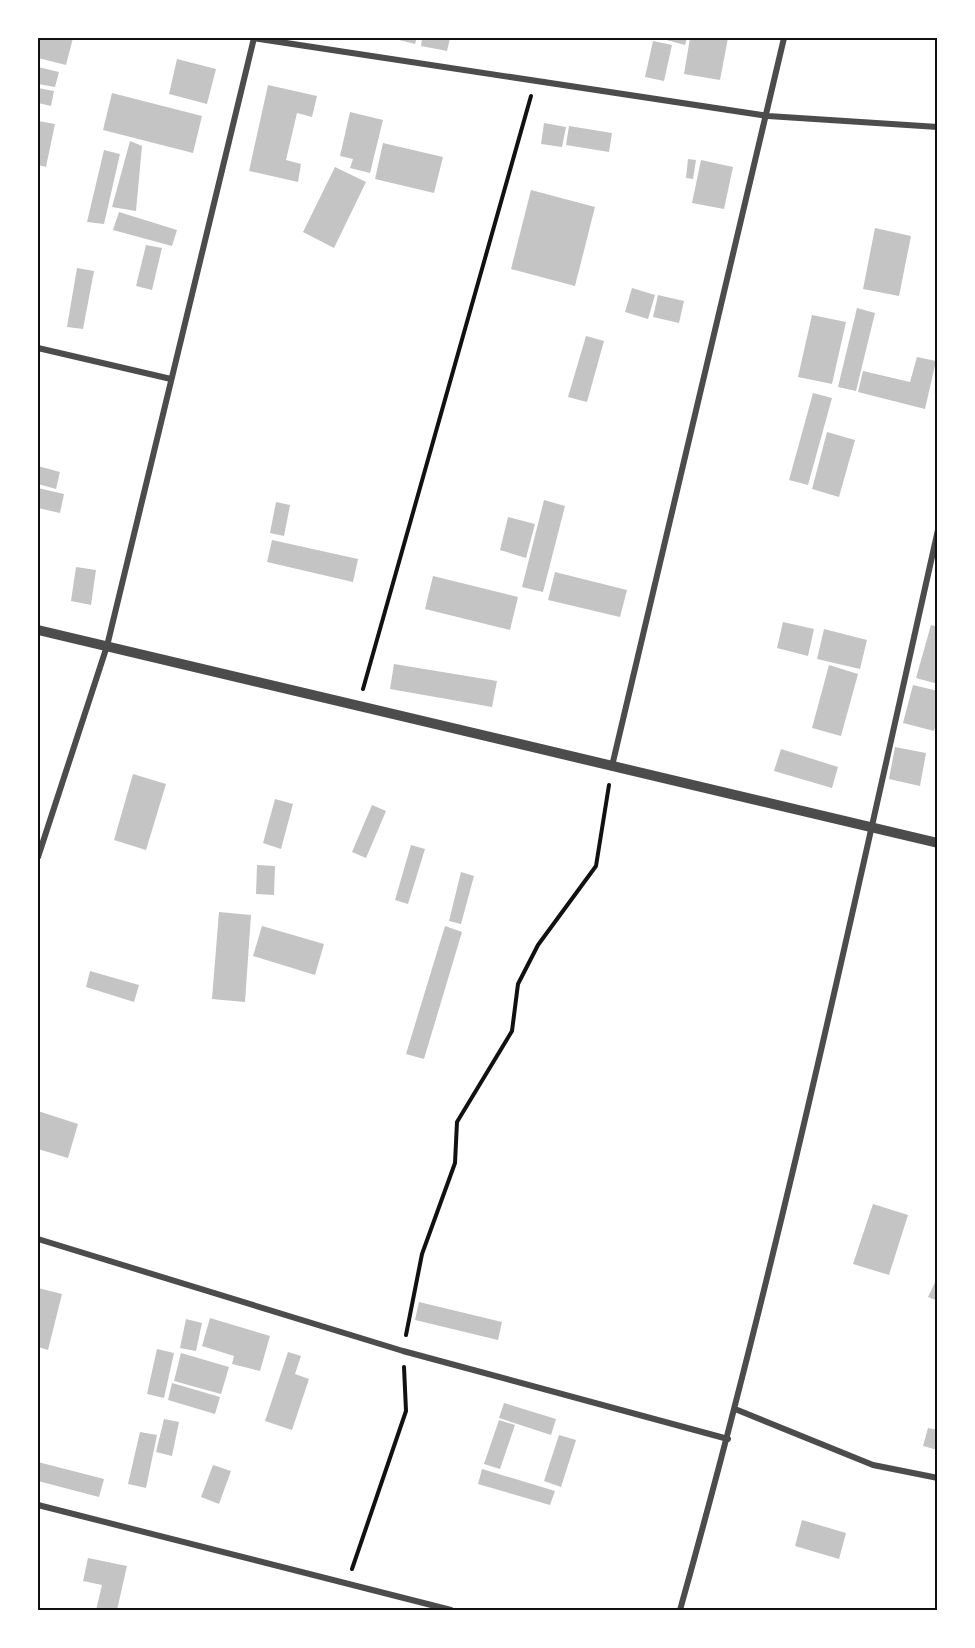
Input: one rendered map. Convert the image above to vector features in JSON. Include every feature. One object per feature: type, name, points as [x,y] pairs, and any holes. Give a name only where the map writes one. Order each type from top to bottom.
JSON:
[{"type":"street","points":[[38,857],[107,646],[254,38],[768,116],[938,127]]},
{"type":"street","points":[[612,766],[768,116],[784,38]]},
{"type":"street","points":[[38,348],[171,379]]},
{"type":"street","points":[[680,1611],[728,1439],[938,530]]},
{"type":"street","points":[[38,630],[938,843]]},
{"type":"street","points":[[38,1239],[403,1351],[728,1439]]},
{"type":"street","points":[[735,1409],[873,1465],[938,1478]]},
{"type":"street","points":[[38,1505],[451,1611]]},
{"type":"path","points":[[358,706],[535,81]]},
{"type":"path","points":[[347,1584],[406,1411],[403,1351],[422,1254],[454,1163],[457,1122],[512,1031],[518,984],[538,945],[596,866],[612,766]]},
{"type":"building","points":[[38,38],[73,38],[66,65],[38,58]]},
{"type":"building","points":[[391,38],[417,38],[415,44]]},
{"type":"building","points":[[422,38],[450,38],[447,51],[421,46]]},
{"type":"building","points":[[659,38],[687,38],[685,45]]},
{"type":"building","points":[[690,38],[728,38],[720,80],[684,74]]},
{"type":"building","points":[[653,41],[672,45],[664,81],[645,77]]},
{"type":"building","points":[[177,59],[216,69],[207,104],[169,94]]},
{"type":"building","points":[[38,67],[59,72],[55,87],[38,84]]},
{"type":"building","points":[[268,85],[317,96],[312,117],[297,113],[286,160],[301,164],[298,182],[249,171]]},
{"type":"building","points":[[38,88],[54,91],[51,106],[38,103]]},
{"type":"building","points":[[112,93],[202,116],[193,153],[103,130]]},
{"type":"building","points":[[350,112],[383,120],[370,173],[350,168],[353,159],[340,156]]},
{"type":"building","points":[[38,121],[55,124],[46,167],[38,165]]},
{"type":"building","points":[[544,123],[566,127],[562,147],[541,144]]},
{"type":"building","points":[[569,126],[612,133],[609,152],[566,145]]},
{"type":"building","points":[[130,141],[142,146],[136,211],[112,207]]},
{"type":"building","points":[[383,143],[443,157],[434,193],[375,179]]},
{"type":"building","points":[[104,150],[120,154],[104,224],[87,222]]},
{"type":"building","points":[[688,159],[696,160],[693,179],[686,178]]},
{"type":"building","points":[[701,160],[733,167],[724,209],[692,203]]},
{"type":"building","points":[[335,167],[366,182],[334,248],[303,232]]},
{"type":"building","points":[[531,190],[595,207],[575,286],[511,269]]},
{"type":"building","points":[[119,212],[177,230],[172,246],[113,230]]},
{"type":"building","points":[[875,228],[911,236],[899,296],[863,289]]},
{"type":"building","points":[[146,245],[162,248],[152,290],[136,286]]},
{"type":"building","points":[[77,268],[94,271],[83,329],[67,327]]},
{"type":"building","points":[[632,288],[655,295],[648,319],[625,312]]},
{"type":"building","points":[[658,295],[684,301],[679,323],[653,317]]},
{"type":"building","points":[[857,308],[875,313],[856,391],[838,387]]},
{"type":"building","points":[[812,315],[846,322],[832,384],[798,377]]},
{"type":"building","points":[[586,336],[604,341],[587,402],[568,397]]},
{"type":"building","points":[[917,357],[936,361],[925,409],[858,392],[863,371],[910,382]]},
{"type":"building","points":[[813,393],[832,398],[808,485],[789,480]]},
{"type":"building","points":[[827,432],[855,440],[839,497],[812,489]]},
{"type":"building","points":[[38,466],[60,472],[56,489],[38,484]]},
{"type":"building","points":[[38,488],[64,494],[60,513],[38,508]]},
{"type":"building","points":[[544,500],[565,506],[543,592],[522,587]]},
{"type":"building","points":[[276,502],[290,505],[284,536],[270,533]]},
{"type":"building","points":[[508,517],[535,524],[526,558],[500,550]]},
{"type":"building","points":[[272,540],[358,559],[353,582],[267,562]]},
{"type":"building","points":[[76,567],[96,570],[91,605],[71,601]]},
{"type":"building","points":[[555,572],[627,590],[620,617],[548,600]]},
{"type":"building","points":[[433,576],[518,597],[510,630],[425,609]]},
{"type":"building","points":[[783,622],[814,629],[808,656],[777,648]]},
{"type":"building","points":[[931,625],[938,627],[938,684],[916,678]]},
{"type":"building","points":[[824,629],[867,640],[860,669],[817,659]]},
{"type":"building","points":[[394,664],[497,681],[492,707],[390,689]]},
{"type":"building","points":[[829,665],[858,674],[841,736],[812,728]]},
{"type":"building","points":[[913,685],[938,691],[938,716],[934,731],[903,723]]},
{"type":"building","points":[[895,747],[926,753],[920,786],[889,779]]},
{"type":"building","points":[[781,749],[838,767],[832,788],[774,771]]},
{"type":"building","points":[[133,774],[166,784],[146,850],[114,840]]},
{"type":"building","points":[[275,799],[293,804],[281,849],[263,843]]},
{"type":"building","points":[[372,805],[386,811],[366,858],[352,852]]},
{"type":"building","points":[[411,845],[425,849],[408,904],[395,900]]},
{"type":"building","points":[[257,865],[275,866],[274,895],[256,894]]},
{"type":"building","points":[[461,872],[474,876],[461,924],[449,921]]},
{"type":"building","points":[[219,912],[251,915],[245,1002],[212,999]]},
{"type":"building","points":[[262,926],[324,944],[315,975],[253,956]]},
{"type":"building","points":[[445,926],[462,932],[424,1059],[406,1054]]},
{"type":"building","points":[[90,971],[139,985],[134,1002],[86,987]]},
{"type":"building","points":[[38,1111],[78,1124],[68,1158],[38,1149]]},
{"type":"building","points":[[873,1204],[908,1215],[889,1275],[853,1264]]},
{"type":"building","points":[[938,1276],[938,1301],[928,1297]]},
{"type":"building","points":[[38,1288],[62,1294],[48,1350],[38,1347]]},
{"type":"building","points":[[419,1302],[502,1322],[498,1340],[415,1320]]},
{"type":"building","points":[[210,1318],[270,1336],[260,1371],[232,1364],[234,1356],[202,1346]]},
{"type":"building","points":[[186,1319],[202,1323],[196,1351],[180,1348]]},
{"type":"building","points":[[157,1349],[174,1353],[164,1398],[147,1394]]},
{"type":"building","points":[[288,1352],[301,1356],[295,1374],[309,1379],[292,1430],[265,1421]]},
{"type":"building","points":[[181,1353],[229,1367],[221,1394],[174,1381]]},
{"type":"building","points":[[172,1383],[220,1397],[215,1414],[168,1400]]},
{"type":"building","points":[[504,1403],[556,1419],[551,1435],[499,1418]]},
{"type":"building","points":[[164,1419],[179,1422],[172,1456],[156,1452]]},
{"type":"building","points":[[499,1420],[515,1425],[500,1469],[484,1464]]},
{"type":"building","points":[[928,1428],[938,1430],[938,1450],[923,1446]]},
{"type":"building","points":[[140,1432],[157,1435],[146,1488],[128,1484]]},
{"type":"building","points":[[559,1435],[576,1440],[561,1487],[544,1481]]},
{"type":"building","points":[[38,1462],[104,1479],[99,1497],[38,1481]]},
{"type":"building","points":[[213,1465],[231,1471],[219,1504],[201,1497]]},
{"type":"building","points":[[482,1469],[555,1491],[550,1505],[478,1484]]},
{"type":"building","points":[[802,1520],[846,1533],[839,1559],[795,1546]]},
{"type":"building","points":[[88,1558],[127,1566],[117,1610],[96,1610],[102,1585],[83,1581]]}]
